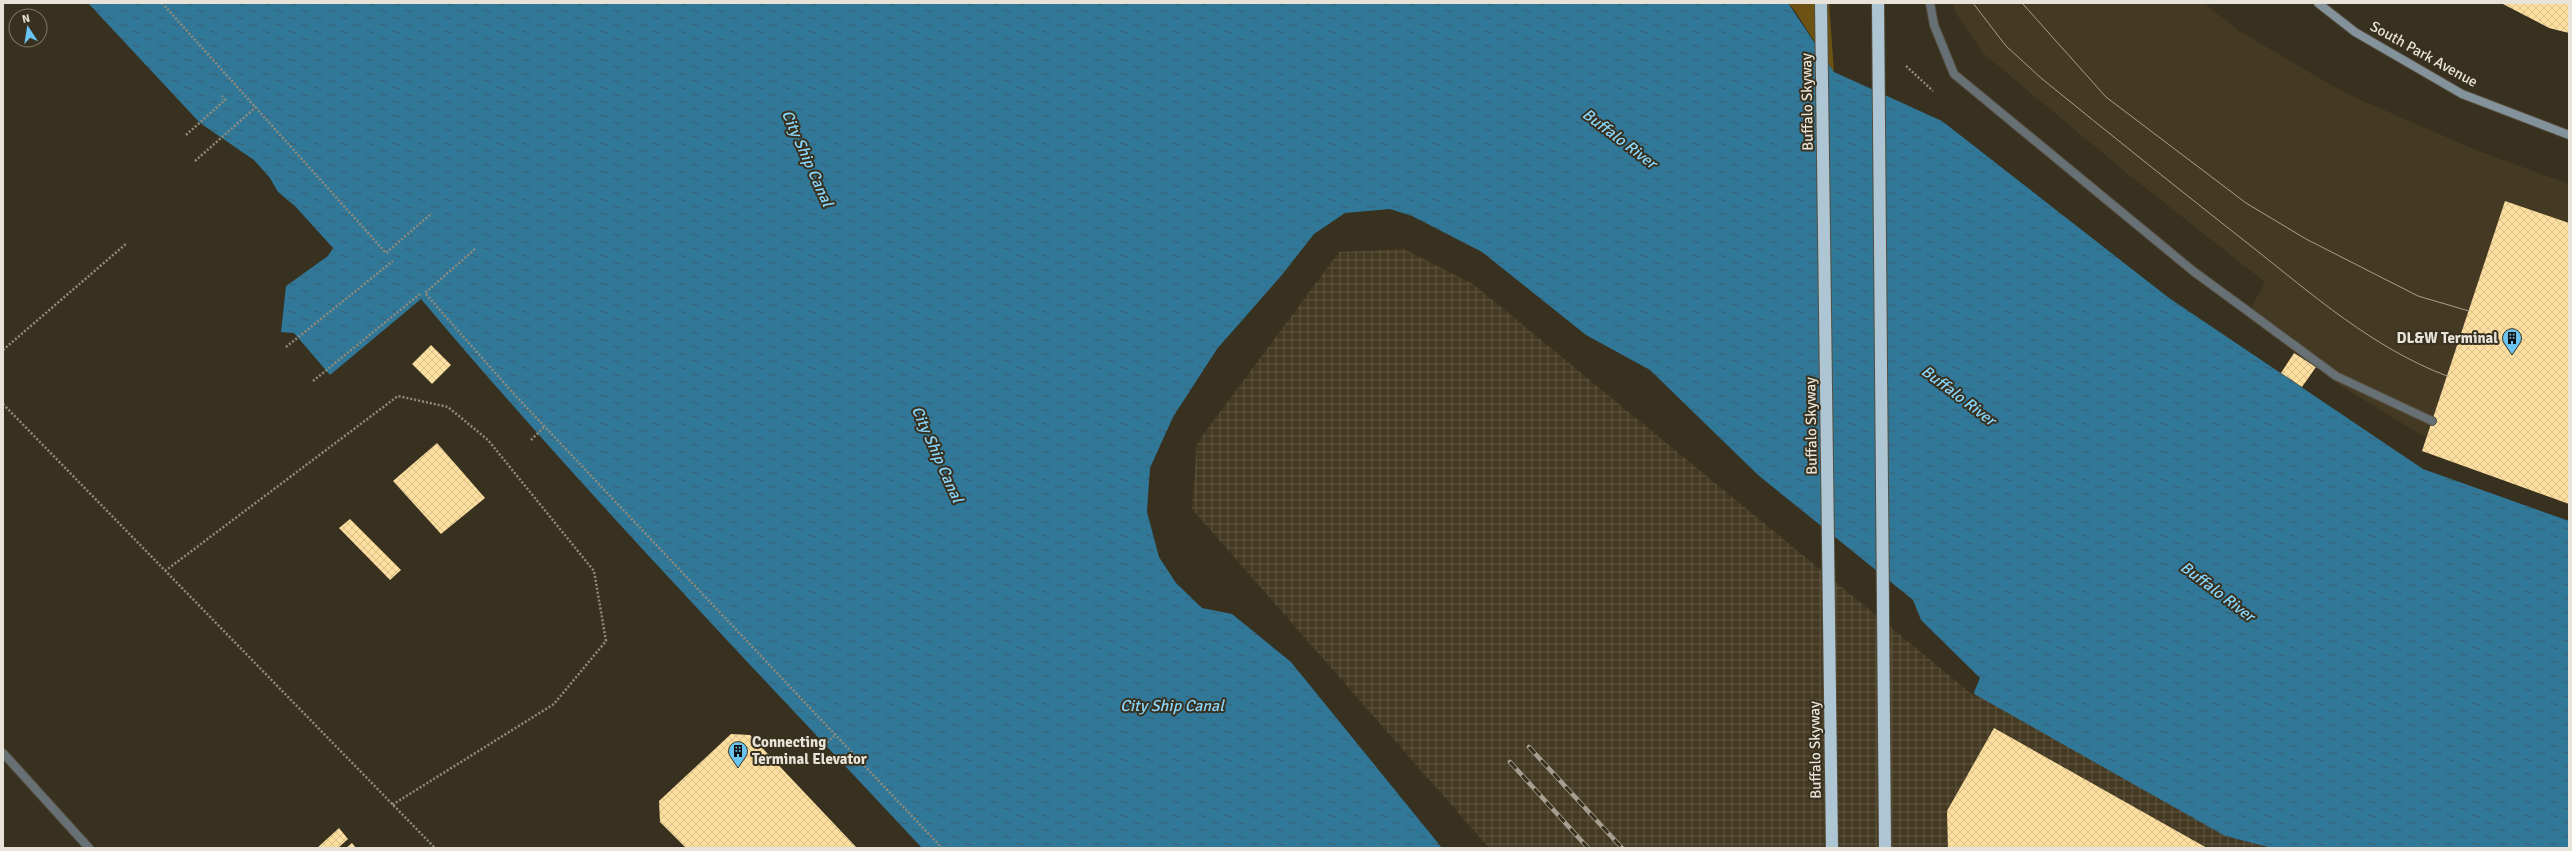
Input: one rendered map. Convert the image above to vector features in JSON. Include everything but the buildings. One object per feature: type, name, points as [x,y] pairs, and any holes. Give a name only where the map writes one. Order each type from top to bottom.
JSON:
[{"type":"highway","name":"Buffalo Skyway","points":[[1821,3],[1832,848]]},
{"type":"highway","points":[[1878,3],[1885,848]]},
{"type":"street","points":[[1930,3],[1934,25],[1954,74],[2193,271],[2261,322],[2336,376],[2432,421]]},
{"type":"street","name":"South Park Avenue","points":[[2318,3],[2355,32],[2462,94],[2569,135]]},
{"type":"street","points":[[3,753],[89,848]]},
{"type":"path","points":[[162,3],[386,253],[432,213]]},
{"type":"path","points":[[186,135],[225,100],[222,96]]},
{"type":"path","points":[[195,161],[256,107]]},
{"type":"path","points":[[3,350],[127,243]]},
{"type":"path","points":[[475,248],[425,293],[545,426],[834,736],[942,848]]},
{"type":"path","points":[[286,347],[393,261]]},
{"type":"path","points":[[313,380],[420,294]]},
{"type":"path","points":[[165,571],[398,396],[448,406],[488,440],[594,571],[606,641],[554,704],[392,805]]},
{"type":"path","points":[[3,404],[435,848]]},
{"type":"path","points":[[531,440],[545,426]]},
{"type":"path","points":[[824,745],[834,736]]},
{"type":"shaded area","points":[[1788,3],[1829,3],[1834,72],[1795,11]]},
{"type":"shaded area","points":[[1953,3],[2204,3],[2239,31],[2347,94],[2476,150],[2569,184],[2569,223],[2462,334],[2426,438],[2338,384],[2336,376],[2249,312],[2265,282],[2129,175],[1984,54],[1955,12]]},
{"type":"shaded area","points":[[1404,247],[1474,282],[2225,836],[2272,848],[1487,848],[1190,510],[1195,442],[1338,250]]},
{"type":"water","points":[[88,3],[1788,3],[1834,72],[1942,121],[2169,298],[2423,469],[2569,521],[2569,848],[2272,848],[2225,836],[1976,695],[1474,282],[1404,247],[1337,250],[1195,442],[1190,510],[1487,848],[922,848],[731,645],[605,508],[421,299],[330,375],[294,333],[281,332],[286,286],[328,256],[333,248],[295,206],[278,192],[270,178],[254,160],[200,123]]},
{"type":"pier","points":[[1390,209],[1412,216],[1482,252],[1586,335],[1650,370],[1758,475],[1913,600],[1921,620],[1980,678],[1973,695],[1473,284],[1404,249],[1339,252],[1197,443],[1192,509],[1489,848],[1442,848],[1291,662],[1232,614],[1202,608],[1176,583],[1159,557],[1147,512],[1150,468],[1173,417],[1217,349],[1281,276],[1314,234],[1345,213]]},
{"type":"tram line","points":[[1973,3],[2006,46],[2041,78],[2297,283],[2344,319],[2394,351],[2447,376]]},
{"type":"tram line","points":[[2022,3],[2106,97],[2246,203],[2306,239],[2418,296],[2469,311]]},
{"type":"railway","points":[[1529,747],[1622,848]]},
{"type":"railway","points":[[1510,762],[1588,848]]},
{"type":"place","name":"DL&W Terminal","points":[[2512,355]]},
{"type":"place","name":"Connecting Terminal Elevator","points":[[738,768]]},
{"type":"water label","name":"Buffalo River","points":[[1620,138]]},
{"type":"water label","name":"City Ship Canal","points":[[808,158]]},
{"type":"water label","name":"Buffalo River","points":[[1959,395]]},
{"type":"water label","name":"City Ship Canal","points":[[938,454]]},
{"type":"water label","name":"Buffalo River","points":[[2218,591]]},
{"type":"water label","name":"City Ship Canal","points":[[1172,705]]}]
